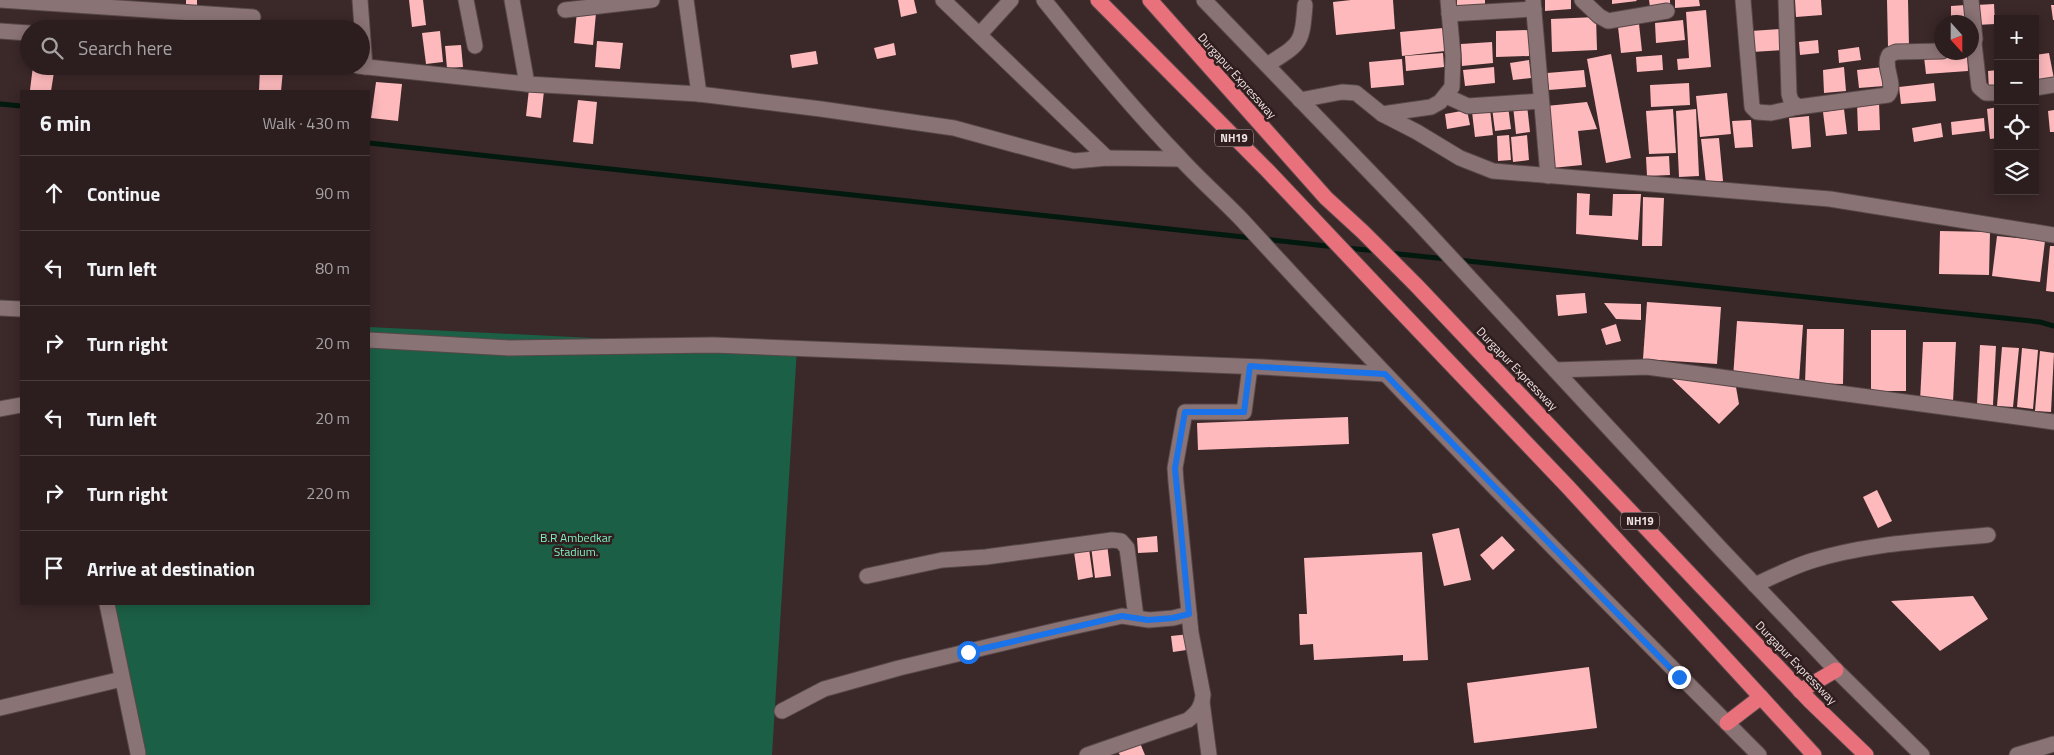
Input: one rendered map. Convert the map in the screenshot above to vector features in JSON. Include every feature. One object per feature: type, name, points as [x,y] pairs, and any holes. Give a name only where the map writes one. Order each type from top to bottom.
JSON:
[{"type":"highway","name":"NH19","points":[[1098,0],[1268,171],[1568,488],[1814,755]]},
{"type":"highway","name":"Durgapur Expressway","points":[[1150,0],[1326,198],[1416,285],[1800,690],[1866,755]]},
{"type":"highway","points":[[1800,690],[1836,670]]},
{"type":"highway","points":[[1727,723],[1761,697]]},
{"type":"street","points":[[0,0],[253,17]]},
{"type":"street","points":[[360,0],[361,20]]},
{"type":"street","points":[[466,0],[475,46]]},
{"type":"street","points":[[512,0],[527,84]]},
{"type":"street","points":[[565,10],[652,0]]},
{"type":"street","points":[[686,0],[700,94]]},
{"type":"street","points":[[943,0],[1107,158]]},
{"type":"street","points":[[980,34],[1011,0]]},
{"type":"street","points":[[1044,0],[1094,62],[1180,159],[1240,218],[1385,374],[1679,677],[1759,755]]},
{"type":"street","points":[[1204,0],[1417,221],[1755,585],[1836,670],[1922,755]]},
{"type":"street","points":[[1582,0],[1599,16],[1608,21],[1667,12]]},
{"type":"street","points":[[1743,0],[1752,107],[1757,112],[1771,113],[1798,107],[1888,96],[1892,89],[1887,62],[1889,55],[1896,52],[1934,51]]},
{"type":"street","points":[[1786,0],[1789,94],[1790,101],[1798,107]]},
{"type":"street","points":[[1971,0],[1972,15]]},
{"type":"street","points":[[1267,65],[1293,48],[1302,35],[1305,5]]},
{"type":"street","points":[[1382,114],[1431,107],[1446,96],[1452,86],[1454,75],[1449,7],[1534,5],[1548,176]]},
{"type":"street","points":[[0,31],[20,32]]},
{"type":"street","points":[[1975,60],[1979,87],[1986,93],[1994,93]]},
{"type":"street","points":[[370,68],[527,84],[700,94],[821,109],[954,128],[1074,161],[1107,158],[1180,159]]},
{"type":"street","points":[[2039,87],[2054,85]]},
{"type":"street","points":[[1300,100],[1351,92],[1361,96],[1382,114],[1417,132],[1460,158],[1493,171],[1839,200],[2054,235]]},
{"type":"street","points":[[1446,96],[1468,106],[1541,101]]},
{"type":"street","points":[[0,308],[20,309]]},
{"type":"street","points":[[370,340],[508,348],[713,345],[1250,366],[1385,374]]},
{"type":"street","points":[[1209,755],[1189,614],[1175,468],[1185,412],[1244,412],[1250,366]]},
{"type":"street","points":[[1555,370],[1647,367],[2054,422]]},
{"type":"street","points":[[0,409],[20,405]]},
{"type":"street","points":[[1755,585],[1791,567],[1830,556],[1888,544],[1988,535]]},
{"type":"street","points":[[867,576],[942,560],[986,557],[1112,540],[1121,541],[1128,548],[1136,618]]},
{"type":"street","points":[[107,605],[138,753]]},
{"type":"street","points":[[782,711],[824,689],[899,668],[1122,616],[1160,619],[1189,614]]},
{"type":"street","points":[[0,708],[122,679]]},
{"type":"street","points":[[1087,755],[1188,720],[1197,712],[1202,702]]},
{"type":"street","points":[[2017,755],[2054,744]]},
{"type":"green space","name":"B.R Ambedkar Stadium.","points":[[370,327],[797,348],[772,755],[138,755],[105,605],[370,605]]},
{"type":"building","points":[[186,0],[197,0],[197,10],[186,10]]},
{"type":"building","points":[[409,0],[423,0],[426,25],[412,27]]},
{"type":"building","points":[[898,0],[914,0],[917,13],[901,17]]},
{"type":"building","points":[[1393,0],[1395,29],[1336,35],[1333,2]]},
{"type":"building","points":[[1457,0],[1485,0],[1485,5],[1457,8]]},
{"type":"building","points":[[1545,0],[1571,0],[1571,9],[1545,11]]},
{"type":"building","points":[[1612,0],[1636,0],[1637,1],[1612,4]]},
{"type":"building","points":[[1649,0],[1670,0],[1670,5],[1650,7]]},
{"type":"building","points":[[1675,0],[1699,0],[1700,6],[1675,8]]},
{"type":"building","points":[[1795,0],[1821,0],[1822,15],[1796,17]]},
{"type":"building","points":[[1887,0],[1908,0],[1909,47],[1888,47]]},
{"type":"building","points":[[1994,4],[1994,24],[1979,25],[1976,5]]},
{"type":"building","points":[[1966,5],[1967,15],[1951,15],[1951,6]]},
{"type":"building","points":[[2051,5],[2054,5],[2054,20],[2053,20]]},
{"type":"building","points":[[1706,10],[1711,67],[1678,70],[1677,59],[1689,58],[1686,12]]},
{"type":"building","points":[[577,11],[596,13],[593,45],[574,43]]},
{"type":"building","points":[[1596,17],[1597,50],[1552,52],[1551,19]]},
{"type":"building","points":[[1683,20],[1685,40],[1656,43],[1655,23]]},
{"type":"building","points":[[1639,24],[1642,51],[1621,53],[1618,27]]},
{"type":"building","points":[[1443,28],[1445,51],[1402,56],[1400,32]]},
{"type":"building","points":[[1781,29],[1782,50],[1752,52],[1751,31]]},
{"type":"building","points":[[1529,30],[1529,56],[1496,57],[1496,31]]},
{"type":"building","points":[[440,31],[443,62],[426,64],[422,33]]},
{"type":"building","points":[[1818,40],[1819,53],[1800,55],[1799,42]]},
{"type":"building","points":[[597,41],[623,43],[620,69],[595,67]]},
{"type":"building","points":[[1492,42],[1493,63],[1462,66],[1461,44]]},
{"type":"building","points":[[894,43],[896,55],[877,59],[874,48]]},
{"type":"building","points":[[461,45],[463,67],[447,68],[445,46]]},
{"type":"building","points":[[1859,47],[1861,60],[1839,63],[1838,50]]},
{"type":"building","points":[[816,51],[818,64],[792,68],[790,55]]},
{"type":"building","points":[[1443,53],[1444,67],[1406,71],[1405,56]]},
{"type":"building","points":[[2049,53],[2054,79],[2039,81],[2039,54]]},
{"type":"building","points":[[1611,54],[1631,158],[1606,163],[1587,59]]},
{"type":"building","points":[[1662,55],[1663,70],[1637,72],[1636,57]]},
{"type":"building","points":[[1934,56],[1934,60],[1967,60],[1968,71],[1926,74],[1924,57]]},
{"type":"building","points":[[1402,59],[1404,85],[1371,88],[1369,62]]},
{"type":"building","points":[[1529,60],[1531,78],[1513,80],[1510,63]]},
{"type":"building","points":[[1494,67],[1495,83],[1465,86],[1463,70]]},
{"type":"building","points":[[1844,67],[1846,91],[1824,93],[1823,70]]},
{"type":"building","points":[[1883,67],[1884,86],[1859,88],[1857,70]]},
{"type":"building","points":[[1584,70],[1586,87],[1549,90],[1547,73]]},
{"type":"building","points":[[1994,70],[1994,89],[1989,90],[1988,71]]},
{"type":"building","points":[[32,75],[54,75],[51,90],[30,90]]},
{"type":"building","points":[[260,75],[283,75],[281,90],[259,90]]},
{"type":"building","points":[[376,82],[402,84],[398,121],[371,118]]},
{"type":"building","points":[[1689,83],[1690,105],[1651,107],[1650,85]]},
{"type":"building","points":[[1934,83],[1936,101],[1901,104],[1899,87]]},
{"type":"building","points":[[529,89],[544,91],[541,118],[526,116]]},
{"type":"building","points":[[1727,93],[1731,134],[1700,137],[1696,96]]},
{"type":"building","points":[[578,100],[597,102],[593,144],[573,142]]},
{"type":"building","points":[[1587,102],[1597,129],[1578,131],[1582,165],[1552,168],[1546,106]]},
{"type":"building","points":[[1879,102],[1880,130],[1858,131],[1857,103]]},
{"type":"building","points":[[1527,105],[1530,132],[1516,134],[1513,106]]},
{"type":"building","points":[[1508,106],[1511,129],[1495,131],[1492,108]]},
{"type":"building","points":[[1994,108],[1994,138],[1990,139],[1987,109]]},
{"type":"building","points":[[1490,109],[1493,135],[1475,137],[1472,112]]},
{"type":"building","points":[[1673,109],[1676,153],[1649,154],[1646,111]]},
{"type":"building","points":[[1696,109],[1699,176],[1679,177],[1676,111]]},
{"type":"building","points":[[1844,109],[1847,134],[1826,136],[1823,112]]},
{"type":"building","points":[[1467,110],[1470,125],[1447,129],[1445,114]]},
{"type":"building","points":[[2054,110],[2054,132],[2050,132],[2048,111]]},
{"type":"building","points":[[1809,116],[1811,147],[1792,149],[1789,118]]},
{"type":"building","points":[[1984,118],[1985,131],[1952,135],[1951,122]]},
{"type":"building","points":[[1751,120],[1753,147],[1735,148],[1732,121]]},
{"type":"building","points":[[1941,123],[1943,137],[1914,142],[1912,128]]},
{"type":"building","points":[[1509,135],[1511,160],[1498,161],[1497,136]]},
{"type":"building","points":[[1527,135],[1529,160],[1513,162],[1511,137]]},
{"type":"building","points":[[1719,138],[1723,181],[1706,183],[1701,139]]},
{"type":"building","points":[[1669,156],[1670,175],[1647,176],[1646,157]]},
{"type":"building","points":[[1577,193],[1590,194],[1589,215],[1612,216],[1613,194],[1641,194],[1638,240],[1576,234]]},
{"type":"building","points":[[1643,197],[1664,198],[1662,246],[1642,246]]},
{"type":"building","points":[[1940,231],[1990,232],[1989,275],[1939,274]]},
{"type":"building","points":[[1997,236],[2045,241],[2040,282],[1992,276]]},
{"type":"building","points":[[2050,246],[2054,246],[2054,292],[2046,291]]},
{"type":"building","points":[[1585,293],[1587,313],[1558,316],[1556,295]]},
{"type":"building","points":[[1647,302],[1721,307],[1717,364],[1643,359]]},
{"type":"building","points":[[1604,303],[1641,304],[1641,320],[1616,319]]},
{"type":"building","points":[[1737,321],[1803,325],[1799,382],[1733,378]]},
{"type":"building","points":[[1616,324],[1621,341],[1606,345],[1601,329]]},
{"type":"building","points":[[1807,329],[1844,329],[1843,384],[1805,383]]},
{"type":"building","points":[[1871,330],[1906,330],[1906,391],[1871,391]]},
{"type":"building","points":[[1923,342],[1956,342],[1953,402],[1920,401]]},
{"type":"building","points":[[1980,345],[1996,346],[1993,405],[1977,404]]},
{"type":"building","points":[[2002,347],[2019,348],[2013,407],[1997,406]]},
{"type":"building","points":[[2022,348],[2038,350],[2033,409],[2017,407]]},
{"type":"building","points":[[2040,351],[2054,353],[2051,412],[2035,411]]},
{"type":"building","points":[[1674,375],[1736,387],[1739,404],[1719,424],[1671,378]]},
{"type":"building","points":[[1348,417],[1349,444],[1198,450],[1197,423]]},
{"type":"building","points":[[1877,490],[1892,521],[1878,528],[1863,497]]},
{"type":"building","points":[[1459,528],[1471,580],[1444,586],[1432,534]]},
{"type":"building","points":[[1157,536],[1158,552],[1138,553],[1137,538]]},
{"type":"building","points":[[1502,536],[1515,550],[1493,570],[1480,555]]},
{"type":"building","points":[[1107,544],[1111,576],[1095,578],[1091,546]]},
{"type":"building","points":[[1089,549],[1093,577],[1078,580],[1074,552]]},
{"type":"building","points":[[1422,552],[1428,660],[1403,661],[1403,655],[1314,660],[1313,644],[1300,645],[1299,614],[1307,614],[1304,558]]},
{"type":"building","points":[[1973,596],[1988,619],[1940,651],[1891,601]]},
{"type":"building","points":[[1190,634],[1193,649],[1173,652],[1171,636]]},
{"type":"building","points":[[1589,667],[1597,728],[1474,743],[1467,683]]},
{"type":"building","points":[[1140,743],[1145,755],[1120,755],[1118,752]]},
{"type":"waterway","points":[[0,104],[20,106]]},
{"type":"waterway","points":[[370,143],[1253,238]]},
{"type":"waterway","points":[[1264,239],[1336,247]]},
{"type":"waterway","points":[[1346,248],[1378,251]]},
{"type":"waterway","points":[[1389,253],[1447,259]]},
{"type":"waterway","points":[[1458,260],[2040,322],[2054,326]]},
{"type":"route","points":[[968,652],[1122,616],[1148,620],[1173,618],[1189,614],[1175,468],[1185,412],[1244,412],[1250,366],[1385,374],[1679,677]]}]
